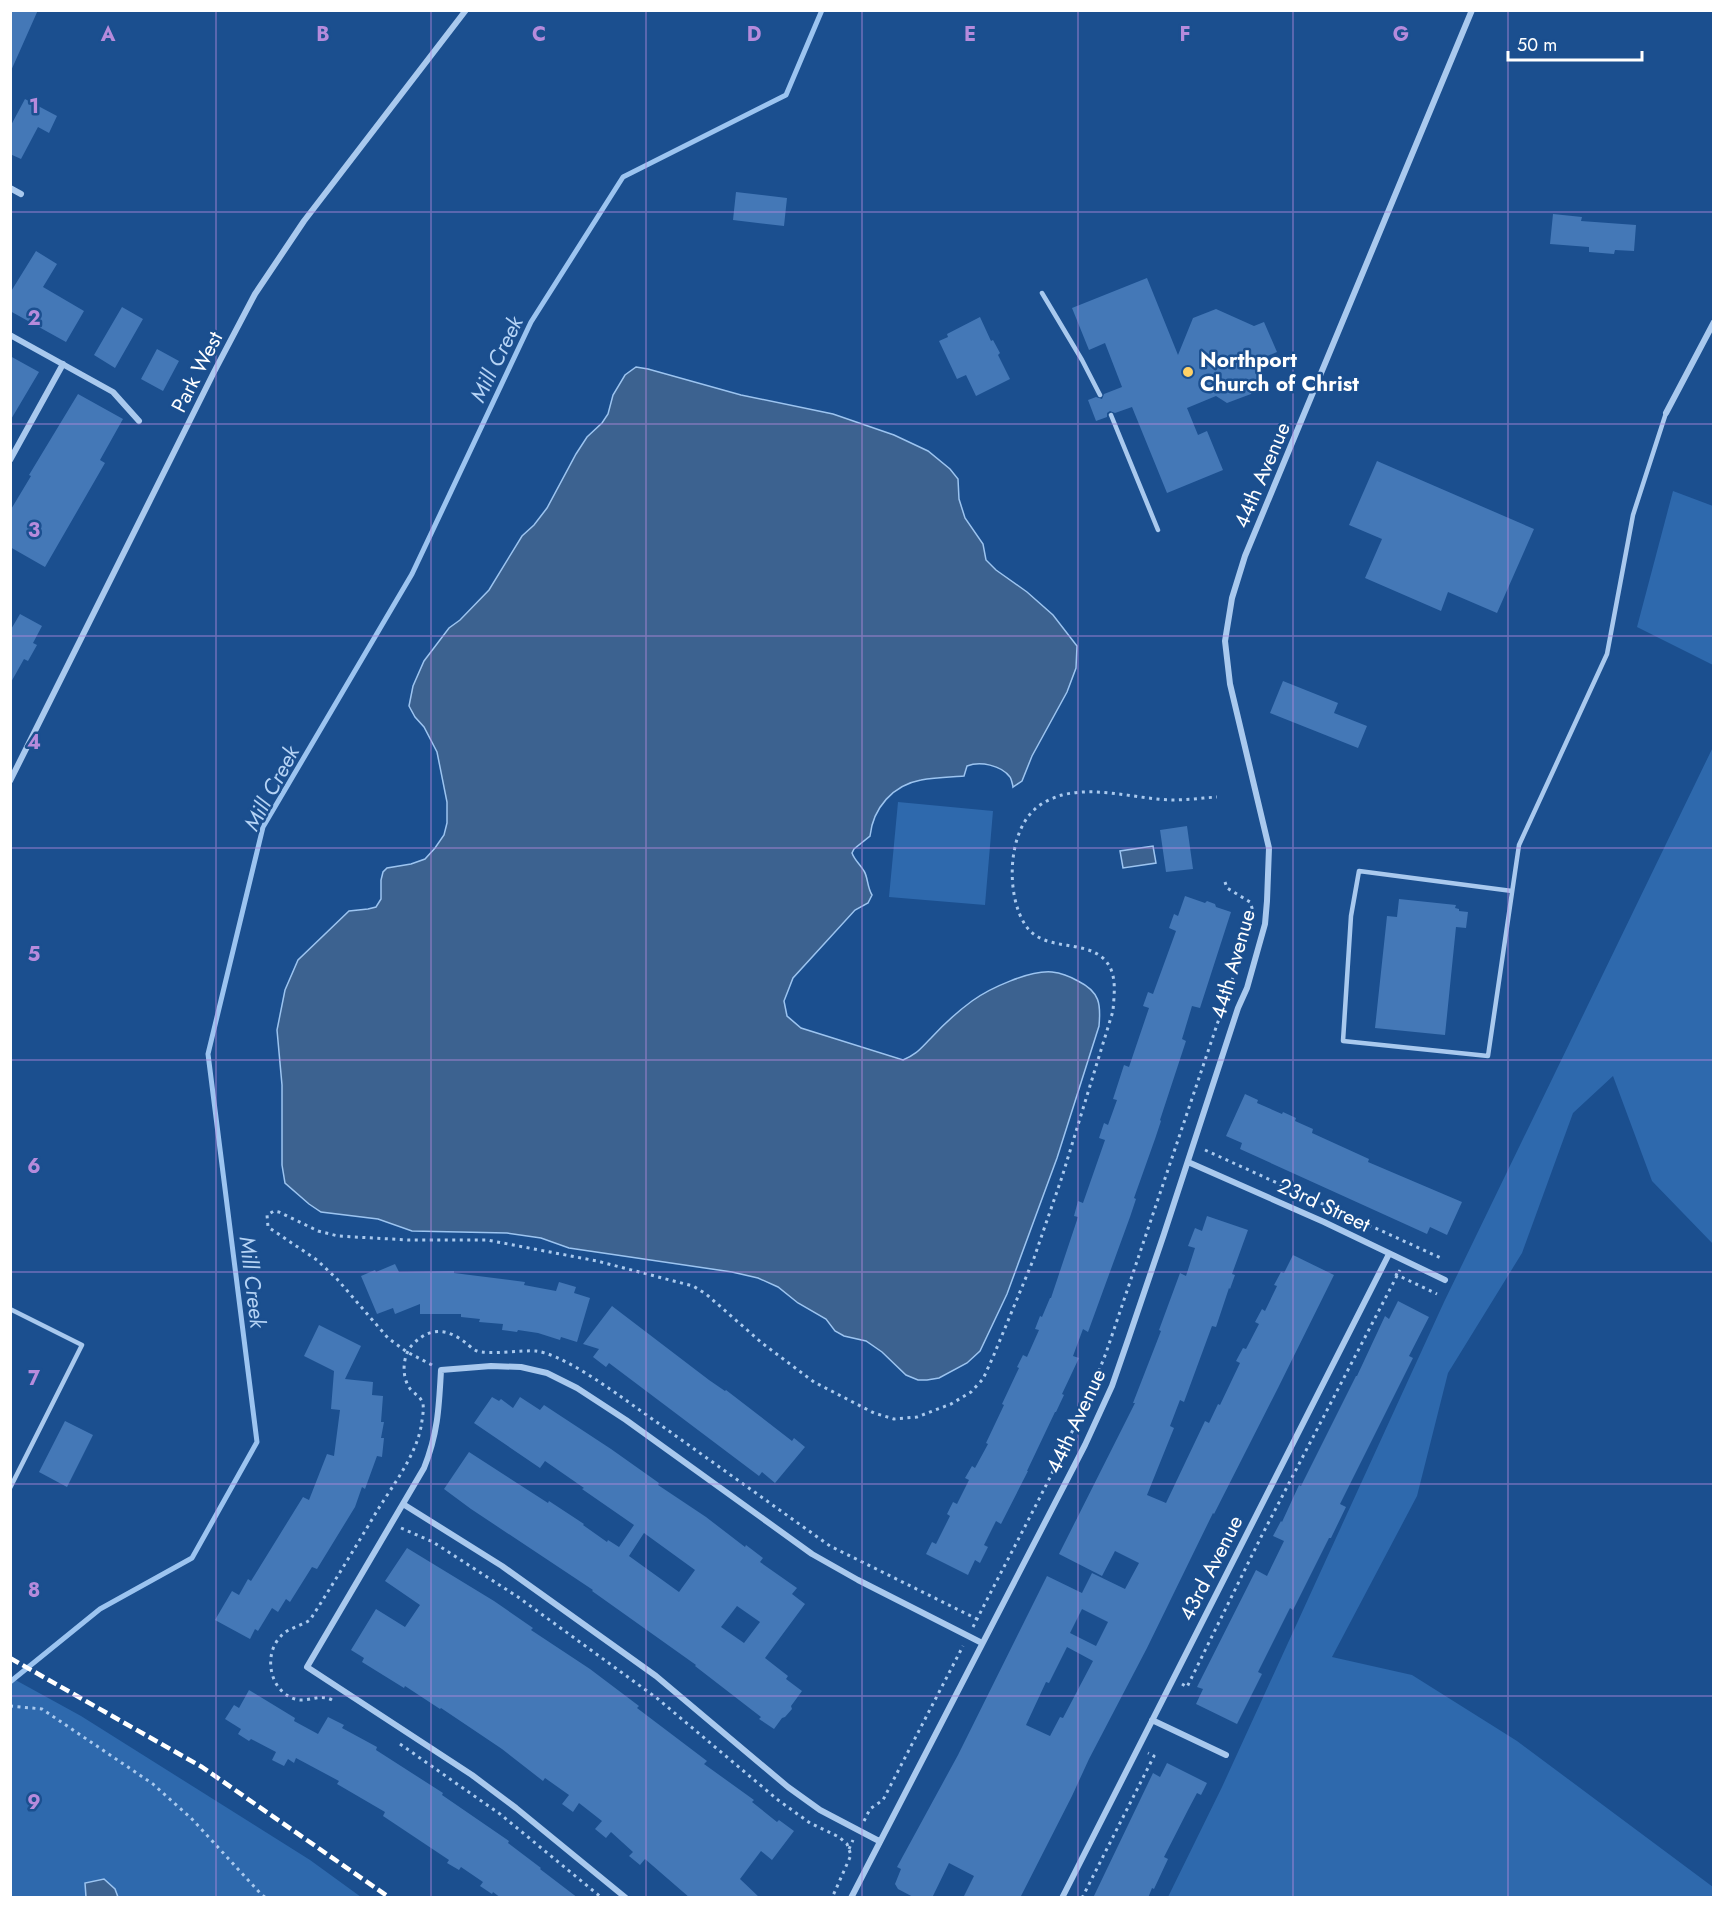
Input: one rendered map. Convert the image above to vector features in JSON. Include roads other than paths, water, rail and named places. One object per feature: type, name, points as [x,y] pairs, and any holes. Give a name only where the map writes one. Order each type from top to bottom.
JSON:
[{"type":"street","name":"Park West","points":[[10,781],[255,294],[304,220],[466,10]]},
{"type":"street","name":"44th Avenue","points":[[851,1898],[1080,1454],[1112,1386],[1260,946],[1267,901],[1269,848],[1228,674],[1225,641],[1232,598],[1250,546],[1472,10]]},
{"type":"street","points":[[10,188],[21,194]]},
{"type":"street","points":[[1666,413],[1713,322]]},
{"type":"street","points":[[10,335],[113,392],[139,421]]},
{"type":"street","points":[[10,460],[63,364]]},
{"type":"street","name":"23rd Street","points":[[1188,1162],[1324,1222],[1445,1280]]},
{"type":"street","name":"43rd Avenue","points":[[1062,1898],[1389,1254]]},
{"type":"street","points":[[626,1898],[472,1775],[307,1667],[424,1468],[434,1444],[439,1416],[441,1370],[491,1366],[520,1367],[547,1373],[577,1388],[626,1420],[812,1554],[982,1643]]},
{"type":"street","points":[[403,1504],[502,1566],[656,1676],[788,1787],[820,1810],[879,1841]]},
{"type":"street","points":[[1152,1720],[1226,1755]]},
{"type":"lane","points":[[1042,293],[1100,395]]},
{"type":"lane","points":[[1512,891],[1359,871],[1351,916],[1343,1041],[1488,1056],[1519,845],[1606,654],[1633,515],[1666,413]]},
{"type":"lane","points":[[1111,415],[1158,530]]},
{"type":"lane","points":[[10,1309],[82,1345],[10,1488]]},
{"type":"waterway","name":"Mill Creek","points":[[10,1682],[100,1609],[192,1558],[257,1442],[208,1054],[263,827],[412,574],[531,322],[623,177],[786,95],[822,10]]},
{"type":"railway","points":[[10,1658],[202,1767],[390,1898]]},
{"type":"place","name":"Northport Church of Christ","points":[[1188,372]]}]
